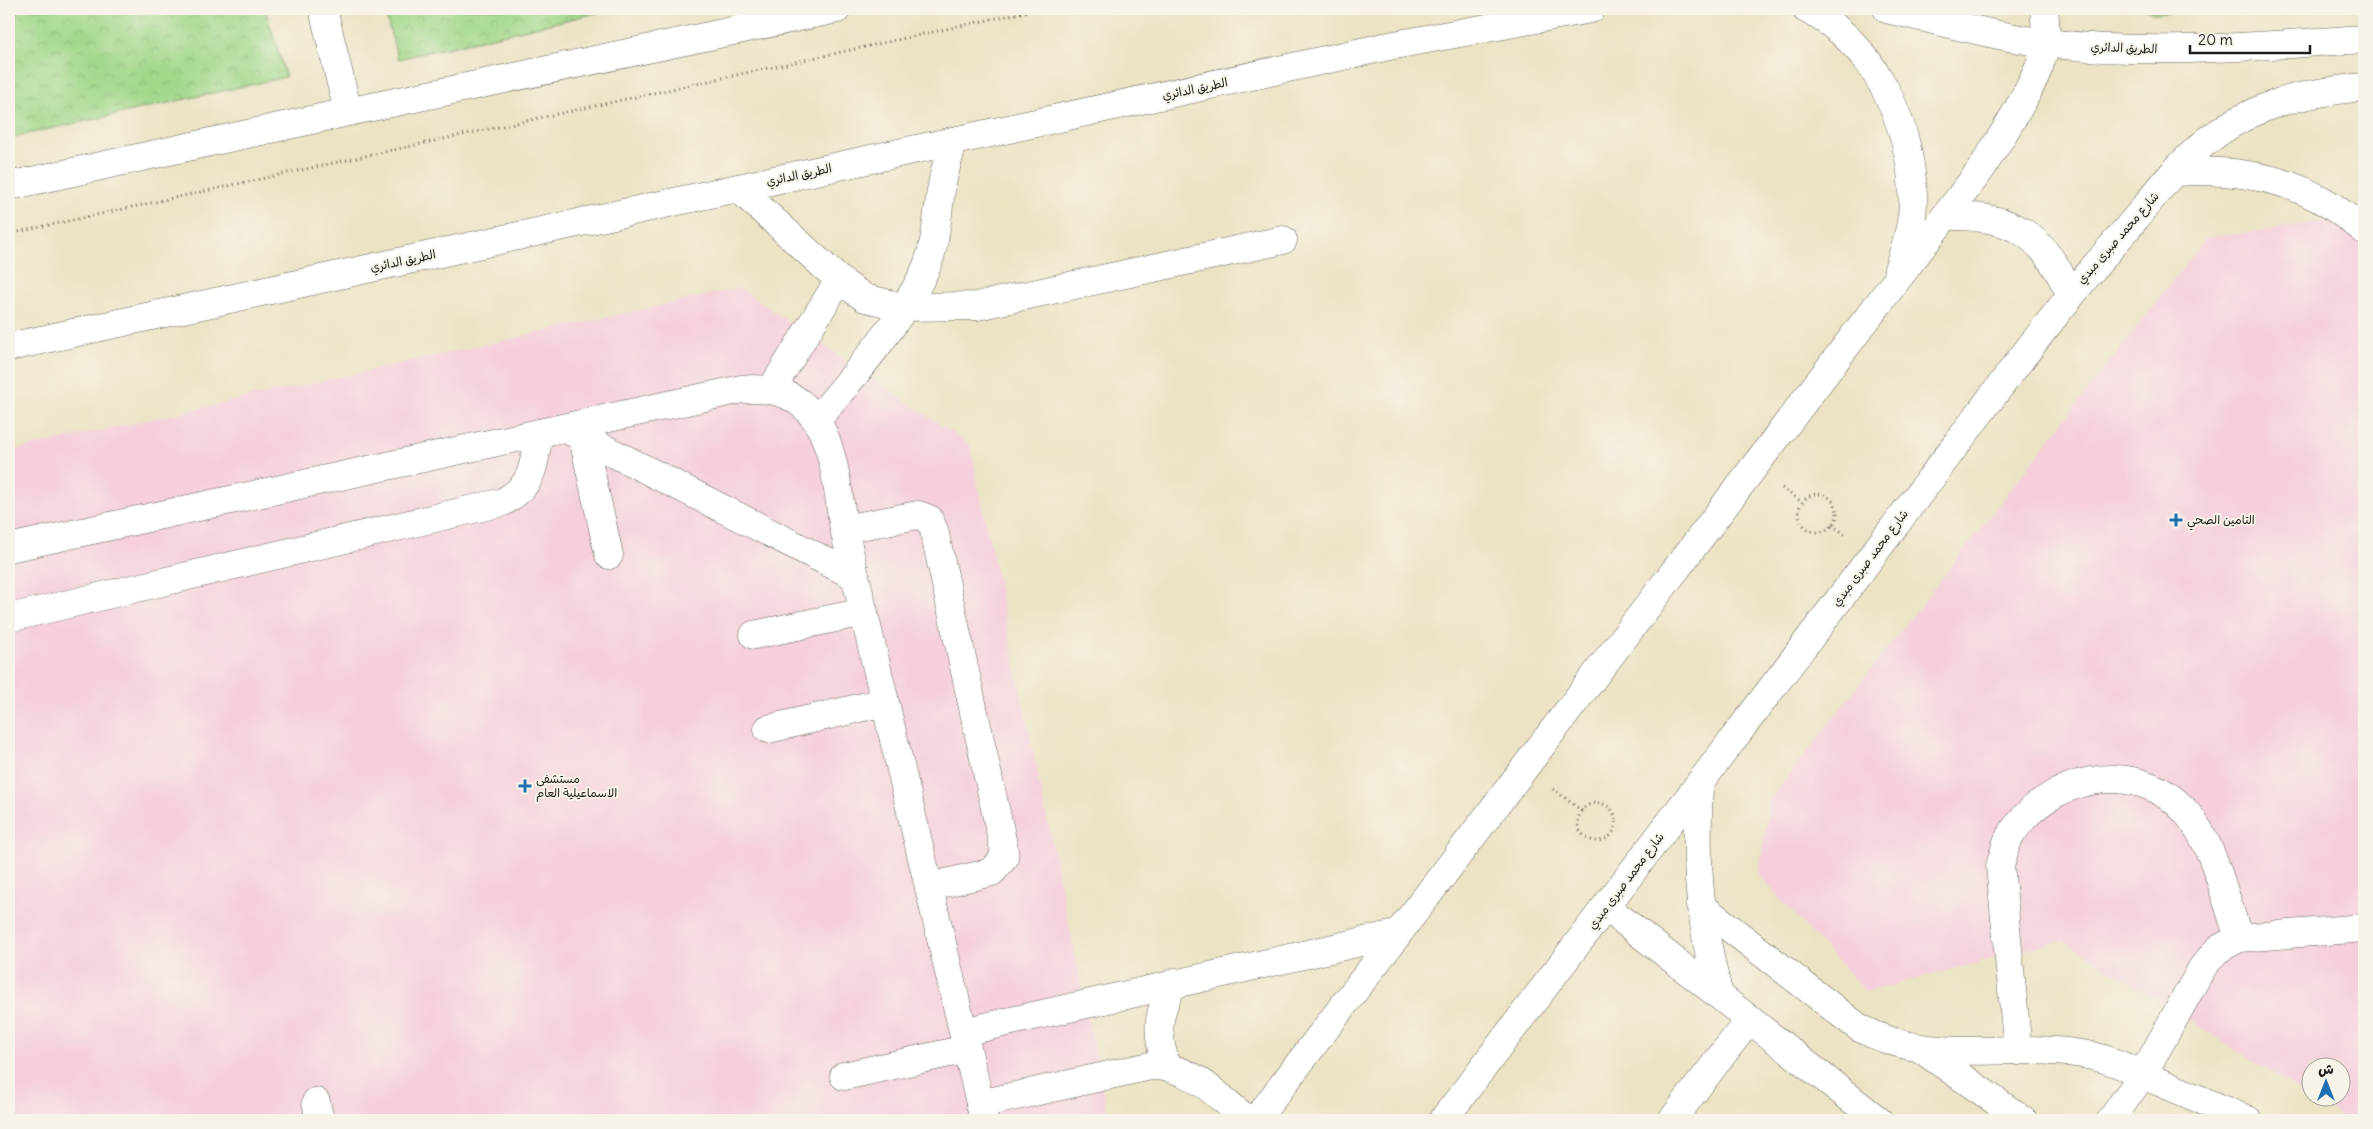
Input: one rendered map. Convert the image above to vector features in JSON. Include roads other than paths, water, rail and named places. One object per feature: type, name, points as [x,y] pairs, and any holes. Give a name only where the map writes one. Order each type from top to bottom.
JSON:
[{"type":"main road","points":[[323,9],[348,112]]},
{"type":"main road","points":[[9,186],[837,9]]},
{"type":"main road","name":"الطريق الدائري","points":[[9,347],[1389,46],[1590,9]]},
{"type":"main road","points":[[1806,9],[1847,38],[1876,72],[1896,111],[1909,153],[1913,196],[1908,240],[1894,282]]},
{"type":"main road","name":"الطريق الدائري","points":[[1887,9],[2046,43],[2101,48],[2203,50],[2364,39]]},
{"type":"main road","points":[[1256,1120],[1982,168],[2011,121],[2036,73],[2046,43],[2044,9]]},
{"type":"main road","name":"شارع محمد صبرى مبدي","points":[[1443,1120],[1698,787],[2070,294],[2175,172],[2200,147],[2228,126],[2255,111],[2315,92],[2364,86]]},
{"type":"main road","points":[[817,420],[861,366],[903,307],[926,267],[937,225],[942,184],[954,141]]},
{"type":"main road","points":[[2175,172],[2207,170],[2269,179],[2299,189],[2327,203],[2364,230]]},
{"type":"main road","points":[[738,188],[839,280],[865,298],[903,307],[976,306],[1283,240]]},
{"type":"main road","points":[[1947,216],[1974,215],[2000,220],[2023,232],[2044,249],[2060,270],[2070,294]]},
{"type":"main road","points":[[771,390],[839,280]]},
{"type":"main road","points":[[9,548],[562,433],[742,389],[771,390],[797,401],[817,420],[830,445],[844,529],[982,1112],[1150,1066],[1167,1066],[1181,1070],[1194,1077],[1248,1120]]},
{"type":"main road","points":[[562,433],[609,555]]},
{"type":"main road","points":[[562,433],[856,576]]},
{"type":"main road","points":[[9,618],[503,502],[525,486],[562,433]]},
{"type":"main road","points":[[844,529],[918,515],[929,519],[934,530],[1004,849],[1004,858],[992,872],[929,887]]},
{"type":"main road","points":[[754,635],[864,612]]},
{"type":"main road","points":[[768,729],[885,702]]},
{"type":"main road","points":[[2018,1051],[2000,866],[2008,840],[2024,820],[2048,796],[2078,782],[2111,779],[2138,782],[2164,794],[2186,812],[2202,834],[2239,938]]},
{"type":"main road","points":[[1698,787],[1696,846],[1700,905],[1707,950],[1719,995]]},
{"type":"main road","points":[[1700,905],[1858,1027],[1892,1043],[1921,1049],[2082,1054],[2103,1058],[2142,1074],[2206,1112],[2248,1120]]},
{"type":"main road","points":[[1606,907],[1878,1120]]},
{"type":"main road","points":[[2111,1120],[2142,1074],[2202,968],[2218,950],[2239,938],[2364,928]]},
{"type":"main road","points":[[844,1076],[965,1040],[1176,982],[1396,934]]},
{"type":"main road","points":[[1167,1066],[1160,1049],[1158,1032],[1160,1014],[1166,997],[1176,982]]},
{"type":"main road","points":[[1672,1120],[1749,1020]]},
{"type":"main road","points":[[1921,1049],[2024,1120]]},
{"type":"place","name":"التامين الصحي","points":[[2176,520]]},
{"type":"place","name":"مستشفى الاسماعيلية العام","points":[[525,786]]}]
